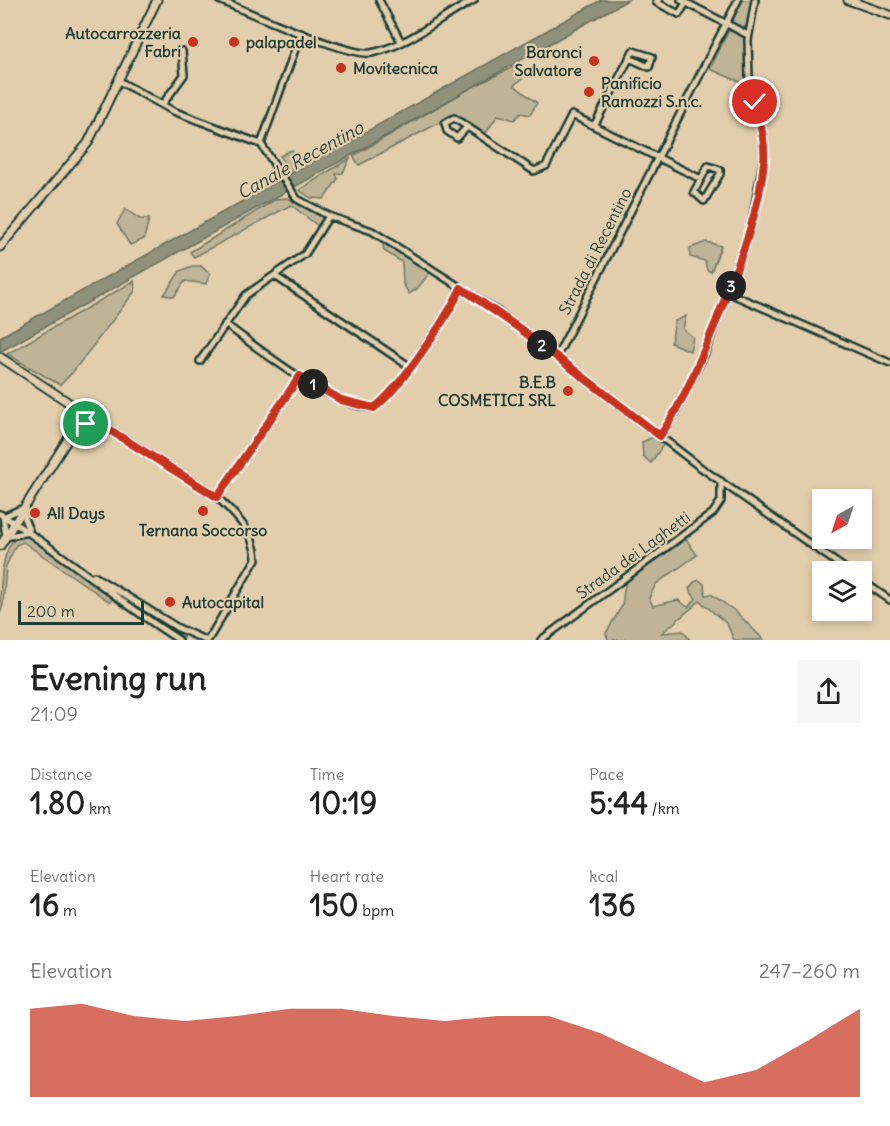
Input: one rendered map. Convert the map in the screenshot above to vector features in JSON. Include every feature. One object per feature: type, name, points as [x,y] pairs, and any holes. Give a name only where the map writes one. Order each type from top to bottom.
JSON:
[{"type":"main road","points":[[0,247],[76,160],[119,81],[157,0]]},
{"type":"main road","points":[[848,0],[890,15]]},
{"type":"main road","points":[[0,357],[100,424]]},
{"type":"main road","points":[[65,401],[73,410],[75,431]]},
{"type":"main road","points":[[0,546],[84,414]]},
{"type":"main road","points":[[75,431],[86,424],[100,424]]},
{"type":"street","points":[[219,0],[301,33],[362,54],[379,51],[401,42],[474,0]]},
{"type":"street","points":[[378,0],[401,42]]},
{"type":"street","points":[[659,0],[656,2],[679,14],[683,1],[748,35]]},
{"type":"street","name":"Strada di Recentino","points":[[557,356],[738,0]]},
{"type":"street","points":[[660,436],[691,385],[729,293],[750,232],[764,162],[763,137],[749,78],[748,35],[755,0]]},
{"type":"street","points":[[261,144],[301,33]]},
{"type":"street","points":[[162,105],[183,75],[182,51]]},
{"type":"street","points":[[594,126],[629,58]]},
{"type":"street","points":[[119,81],[162,105],[261,144],[291,191],[312,209],[372,231],[461,288],[557,356],[723,483],[834,561]]},
{"type":"street","points":[[467,127],[534,171],[546,166],[572,115],[701,179]]},
{"type":"street","points":[[708,166],[720,170],[704,201],[694,192],[701,179],[708,166]]},
{"type":"street","points":[[200,362],[246,295],[305,254],[329,216]]},
{"type":"street","points":[[275,276],[409,366]]},
{"type":"street","points":[[225,324],[300,376],[341,400],[374,408],[388,394],[436,331],[461,288]]},
{"type":"street","points":[[729,293],[890,363]]},
{"type":"street","points":[[217,497],[300,376]]},
{"type":"street","points":[[72,563],[178,628],[207,640],[256,559],[247,531],[238,518],[217,497],[100,424]]},
{"type":"street","name":"Strada dei Laghetti","points":[[541,640],[713,513],[721,501],[723,483]]},
{"type":"street","points":[[1,515],[14,514],[25,507]]},
{"type":"street","points":[[25,507],[25,521],[29,532]]},
{"type":"street","points":[[1,515],[15,522],[141,616],[179,640]]},
{"type":"street","points":[[1,515],[6,537],[19,532],[29,532]]},
{"type":"street","points":[[872,588],[890,600]]},
{"type":"shaded area","points":[[601,0],[628,0],[0,352],[0,337]]},
{"type":"shaded area","points":[[743,0],[754,0],[747,24],[745,27],[737,28],[732,22]]},
{"type":"shaded area","points":[[729,30],[745,38],[747,76],[745,84],[710,69]]},
{"type":"shaded area","points":[[515,66],[522,79],[514,85],[537,103],[530,115],[521,113],[514,120],[498,115],[484,136],[454,115],[359,165],[353,156],[469,89]]},
{"type":"shaded area","points":[[291,150],[303,161],[292,168],[295,170],[289,174],[280,156]]},
{"type":"shaded area","points":[[350,158],[343,173],[336,174],[338,179],[324,199],[311,198],[299,190]]},
{"type":"shaded area","points":[[287,198],[324,216],[318,226],[291,205],[194,257],[190,252],[276,199]]},
{"type":"shaded area","points":[[125,209],[140,219],[149,219],[144,239],[130,245],[117,224]]},
{"type":"shaded area","points":[[382,240],[431,271],[417,289],[409,294],[403,284],[402,262],[384,251]]},
{"type":"shaded area","points":[[706,242],[721,246],[711,272],[707,270],[705,261],[690,257],[690,248]]},
{"type":"shaded area","points":[[192,266],[201,266],[210,274],[206,284],[185,281],[174,297],[164,295],[180,271]]},
{"type":"shaded area","points":[[134,281],[135,291],[72,373],[60,385],[7,354]]},
{"type":"shaded area","points":[[686,316],[683,329],[693,337],[690,351],[671,343],[675,321]]},
{"type":"shaded area","points":[[653,437],[663,445],[651,463],[643,456],[642,442]]},
{"type":"shaded area","points":[[22,535],[29,537],[114,597],[110,602],[23,542],[16,545],[6,566],[3,605],[0,614],[1,580],[5,556],[9,546]]},
{"type":"shaded area","points":[[686,539],[697,555],[656,584],[649,598],[653,606],[678,600],[688,607],[696,599],[689,589],[694,582],[699,580],[704,584],[705,595],[711,594],[735,611],[764,640],[734,640],[727,624],[700,601],[662,633],[683,631],[690,640],[608,640],[606,633],[622,606],[625,583]]},
{"type":"place","name":"Autocarrozzeria Fabri","points":[[193,42]]},
{"type":"place","name":"palapadel","points":[[234,42]]},
{"type":"place","name":"Baronci Salvatore","points":[[594,61]]},
{"type":"place","name":"Movitecnica","points":[[341,68]]},
{"type":"place","name":"Panificio Ramozzi S.n.c.","points":[[589,92]]},
{"type":"place","name":"B.E.B COSMETICI SRL","points":[[568,391]]},
{"type":"place","name":"Ternana Soccorso","points":[[203,511]]},
{"type":"place","name":"All Days","points":[[35,513]]},
{"type":"place","name":"Autocapital","points":[[170,602]]},
{"type":"route","points":[[86,424],[91,422],[100,424],[217,497],[300,376],[341,400],[358,406],[374,408],[381,403],[436,331],[461,288],[557,356],[660,436],[691,385],[729,293],[750,232],[764,162],[763,137],[755,102]]},
{"type":"water label","name":"Canale Recentino","points":[[300,160]]}]
